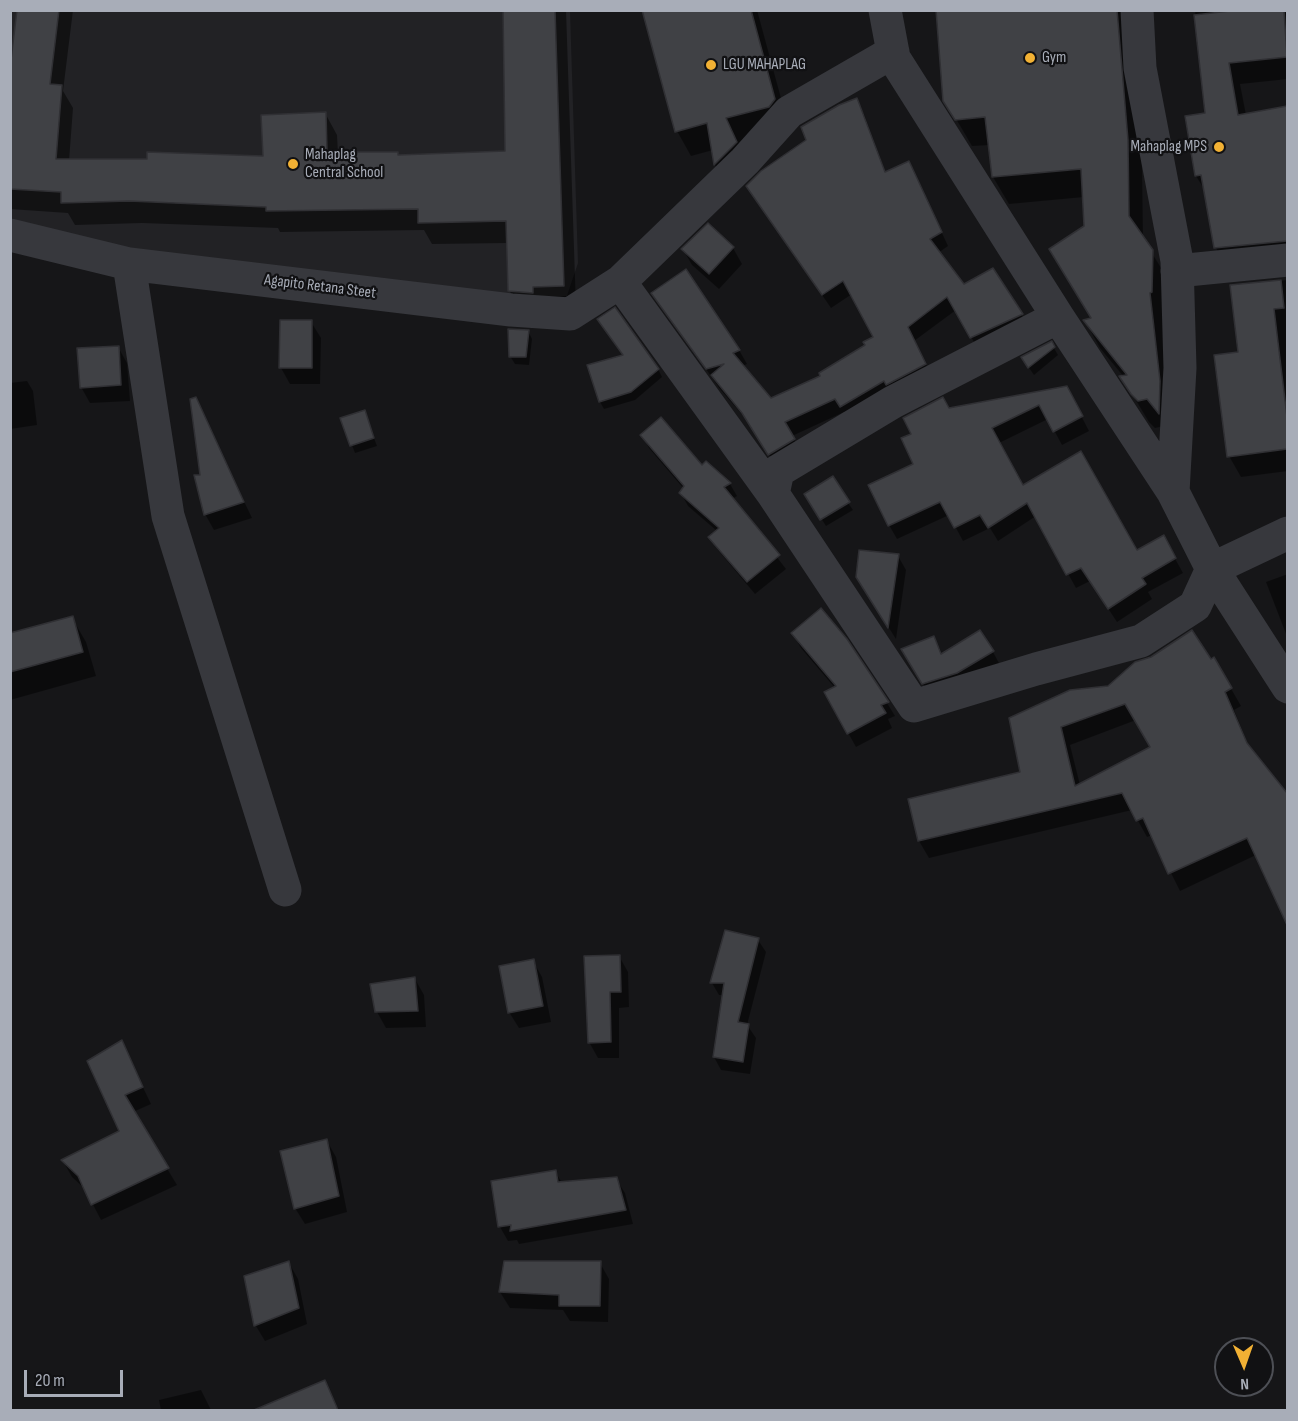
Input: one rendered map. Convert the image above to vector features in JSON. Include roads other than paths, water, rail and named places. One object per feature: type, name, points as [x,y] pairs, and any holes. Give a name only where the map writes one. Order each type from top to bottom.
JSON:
[{"type":"street","points":[[885,10],[894,58],[1058,317],[1173,492],[1212,569],[1287,687]]},
{"type":"street","points":[[1137,10],[1140,68],[1177,272],[1180,368],[1173,492]]},
{"type":"street","name":"Agapito Retana Steet","points":[[10,235],[129,264],[511,310],[570,314],[620,282],[745,161],[789,112],[893,52]]},
{"type":"street","points":[[1177,272],[1287,260]]},
{"type":"street","points":[[129,264],[168,516],[285,890]]},
{"type":"street","points":[[620,282],[773,494],[914,706],[1036,669],[1141,642],[1195,606],[1212,569],[1287,533]]},
{"type":"street","points":[[773,494],[778,471],[815,448],[893,402],[1058,317]]},
{"type":"place","name":"Gym","points":[[1030,58]]},
{"type":"place","name":"LGU MAHAPLAG","points":[[711,65]]},
{"type":"place","name":"Mahaplag MPS","points":[[1219,147]]},
{"type":"place","name":"Mahaplag Central School","points":[[293,164]]}]
